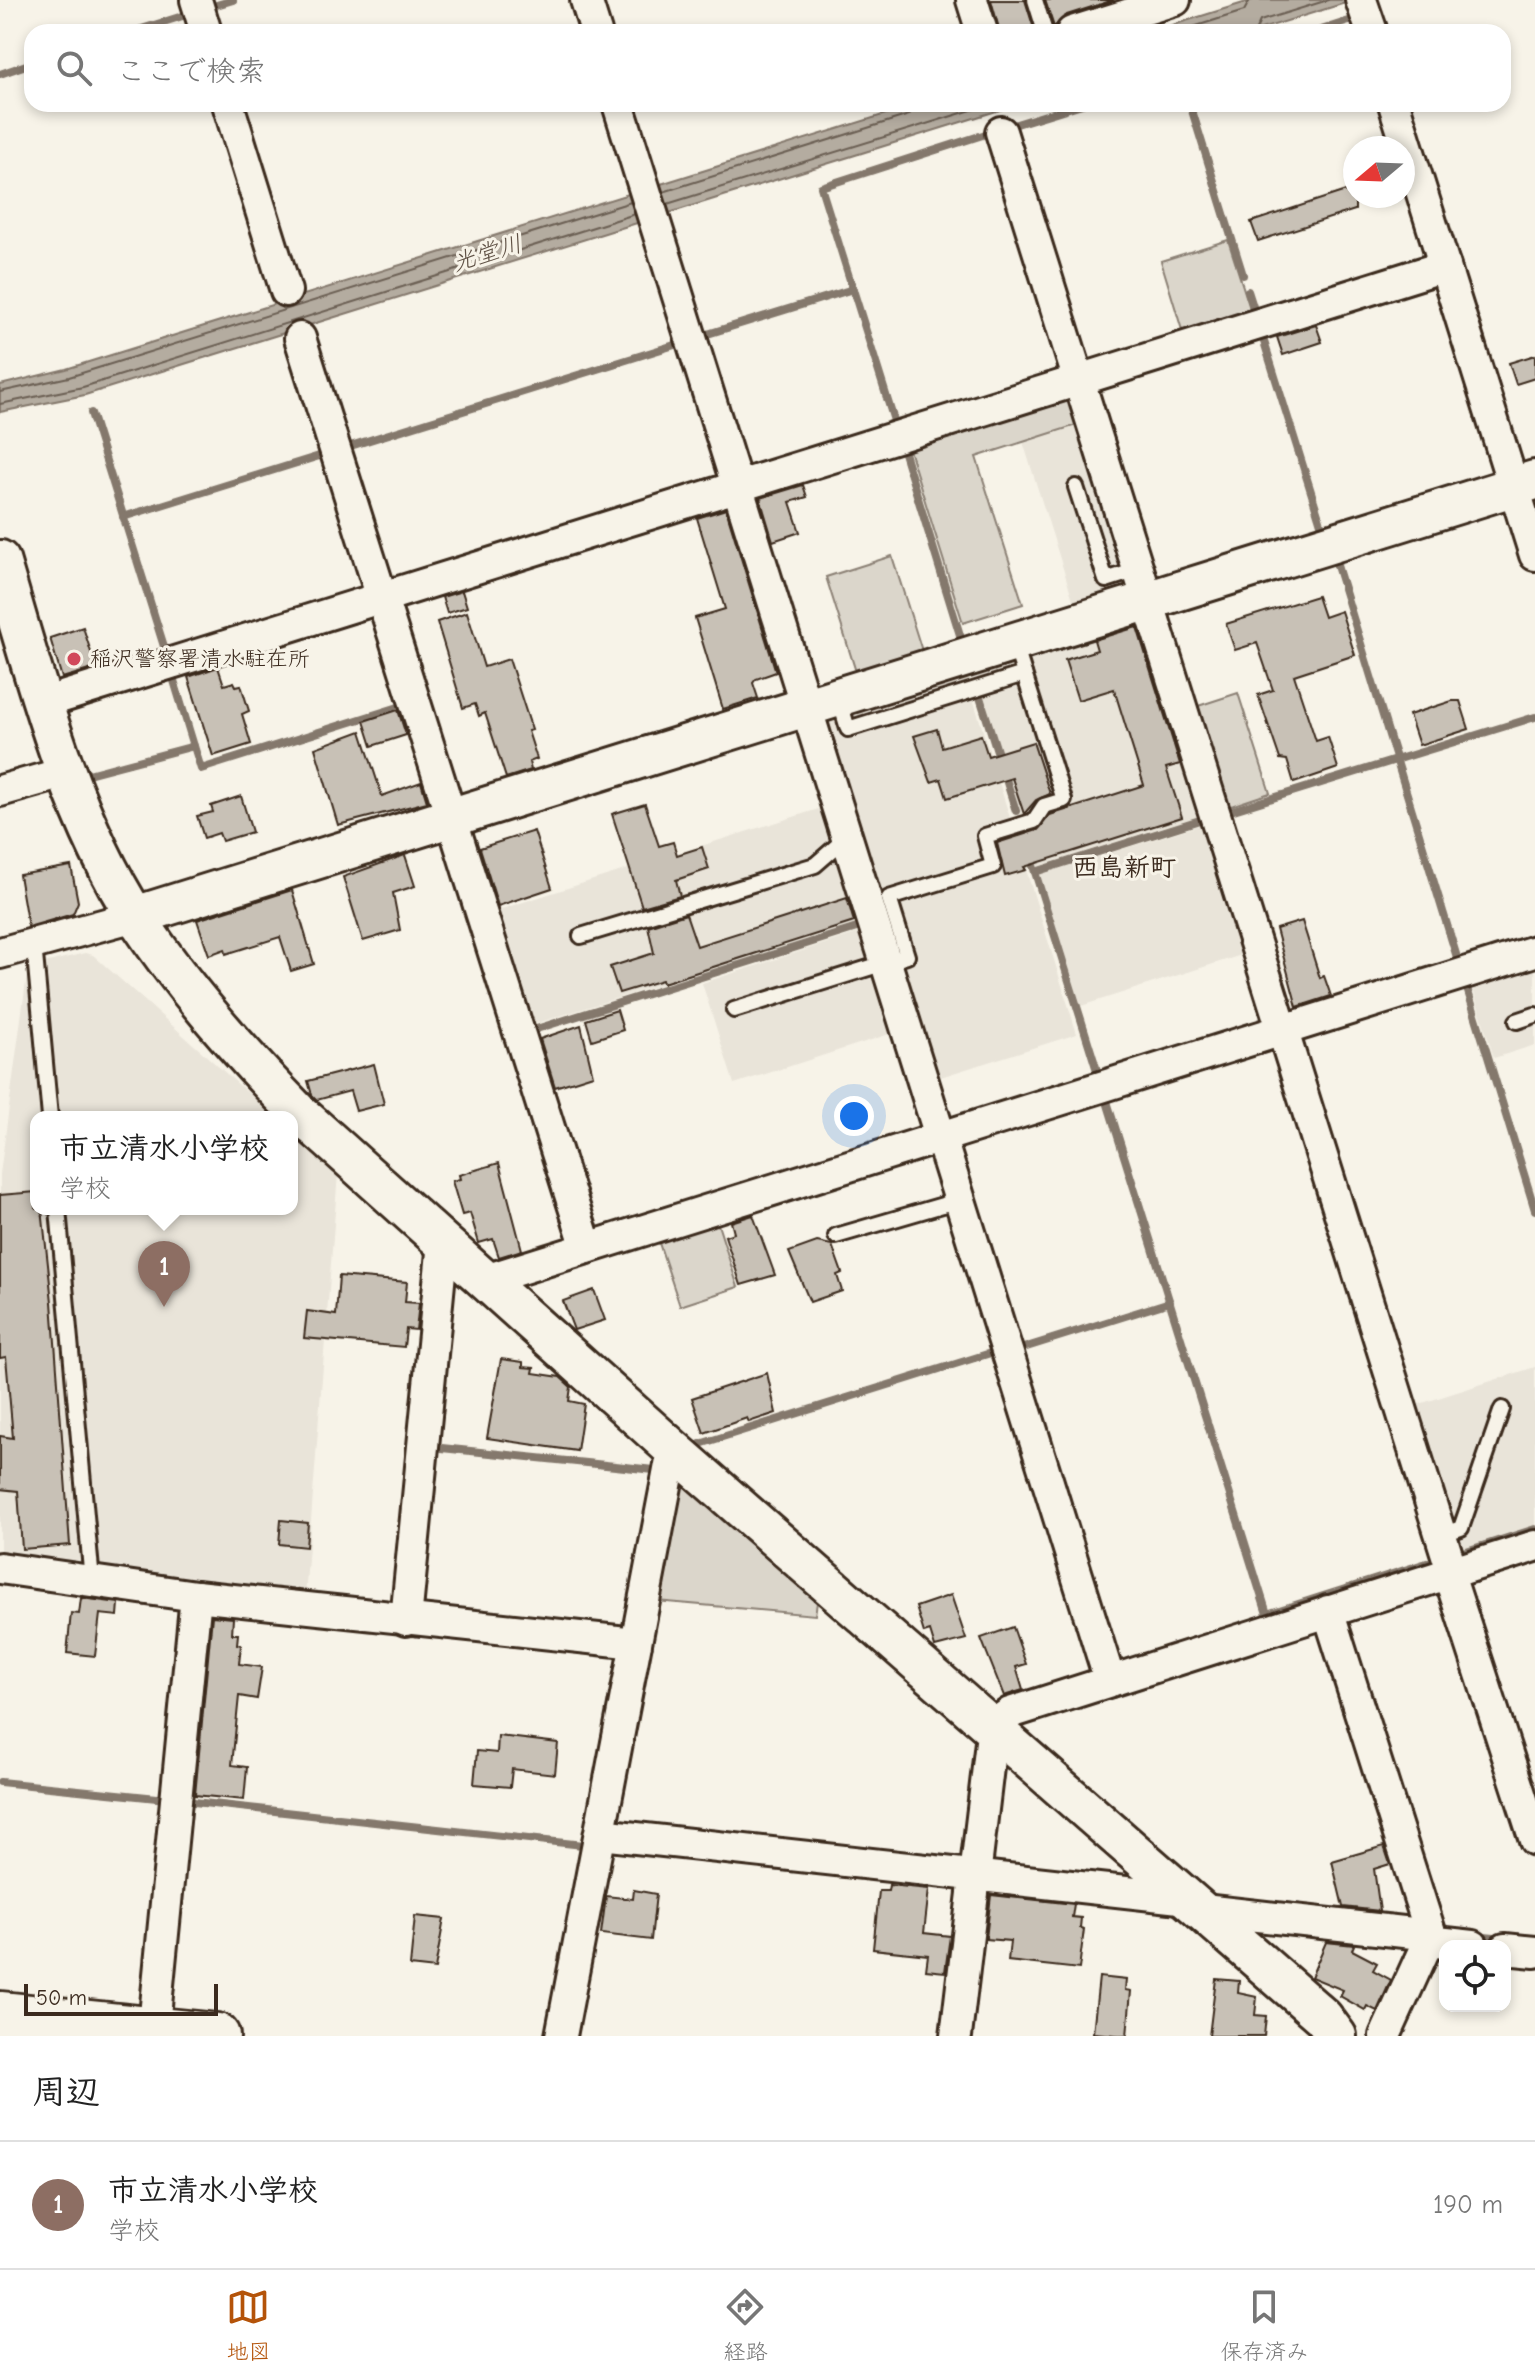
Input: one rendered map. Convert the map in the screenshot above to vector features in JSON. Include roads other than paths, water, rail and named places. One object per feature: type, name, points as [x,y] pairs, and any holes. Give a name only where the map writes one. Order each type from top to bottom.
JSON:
[{"type":"highway","points":[[0,2014],[153,2033],[217,2036]]},
{"type":"street","points":[[196,0],[204,24]]},
{"type":"street","points":[[586,0],[594,24]]},
{"type":"street","points":[[972,0],[980,24]]},
{"type":"street","points":[[1088,24],[1104,16],[1165,1]]},
{"type":"street","points":[[230,112],[286,291]]},
{"type":"street","points":[[621,112],[737,487],[822,702],[847,837],[1110,1681]]},
{"type":"street","points":[[1397,112],[1445,266],[1524,484],[1535,555]]},
{"type":"street","points":[[1001,132],[1535,1840]]},
{"type":"street","points":[[43,703],[1445,266]]},
{"type":"street","points":[[300,338],[587,1248]]},
{"type":"street","points":[[0,953],[135,916],[822,702],[1019,658],[1142,586],[1524,484]]},
{"type":"street","points":[[0,560],[67,772],[135,916],[241,1054],[297,1111]]},
{"type":"street","points":[[0,791],[67,772]]},
{"type":"street","points":[[485,1280],[1535,951]]},
{"type":"street","points":[[298,1112],[673,1449],[1196,1904],[1323,2017],[1337,2036]]},
{"type":"street","points":[[406,1620],[443,1242]]},
{"type":"street","points":[[561,2036],[673,1449]]},
{"type":"street","points":[[956,2036],[993,1725],[1010,1713],[1535,1546]]},
{"type":"street","points":[[0,1568],[196,1596],[636,1643]]},
{"type":"street","points":[[153,2033],[196,1596]]},
{"type":"street","points":[[1328,1611],[1429,1938],[1385,2036]]},
{"type":"street","points":[[600,1834],[975,1875],[1440,1940]]},
{"type":"street","points":[[1511,1950],[1535,1952]]},
{"type":"lane","points":[[1035,0],[1042,24]]},
{"type":"lane","points":[[1076,487],[1106,580],[1142,586]]},
{"type":"lane","points":[[734,1010],[907,956],[889,898],[993,866],[985,836],[1034,821],[1044,806],[1064,800],[1019,658]]},
{"type":"lane","points":[[581,936],[815,865],[847,837]]},
{"type":"lane","points":[[34,944],[49,1111]]},
{"type":"lane","points":[[1517,1021],[1535,1015]]},
{"type":"lane","points":[[836,1236],[960,1200]]},
{"type":"lane","points":[[59,1215],[92,1581]]},
{"type":"lane","points":[[1441,1535],[1461,1528],[1502,1409]]},
{"type":"water","points":[[1253,0],[1355,0],[1277,24],[1176,24]]},
{"type":"water","name":"光堂川","points":[[892,112],[993,112],[85,395],[0,412],[0,385],[66,369]]},
{"type":"waterway","points":[[210,7],[233,0]]},
{"type":"waterway","points":[[157,24],[192,13]]},
{"type":"waterway","points":[[1340,24],[1349,21]]},
{"type":"waterway","points":[[0,74],[24,66]]},
{"type":"waterway","points":[[1007,127],[1056,112]]},
{"type":"waterway","points":[[1192,112],[1243,275]]},
{"type":"waterway","points":[[896,427],[821,187],[992,132]]},
{"type":"waterway","points":[[701,336],[853,289]]},
{"type":"waterway","points":[[1248,291],[1256,316]]},
{"type":"waterway","points":[[1261,332],[1323,530]]},
{"type":"waterway","points":[[344,448],[684,342]]},
{"type":"waterway","points":[[91,413],[167,656]]},
{"type":"waterway","points":[[901,443],[960,635]]},
{"type":"waterway","points":[[123,517],[329,453]]},
{"type":"waterway","points":[[1335,559],[1459,964]]},
{"type":"waterway","points":[[172,674],[201,769],[405,705],[406,711]]},
{"type":"waterway","points":[[979,694],[1016,811]]},
{"type":"waterway","points":[[1224,813],[1535,717]]},
{"type":"waterway","points":[[92,773],[194,746]]},
{"type":"waterway","points":[[1035,872],[1206,818]]},
{"type":"waterway","points":[[1030,856],[1099,1077]]},
{"type":"waterway","points":[[530,1031],[863,926]]},
{"type":"waterway","points":[[1466,985],[1535,1210]]},
{"type":"waterway","points":[[1105,1095],[1267,1614],[1436,1560]]},
{"type":"waterway","points":[[1017,1350],[1170,1302]]},
{"type":"waterway","points":[[700,1444],[997,1351]]},
{"type":"waterway","points":[[432,1447],[654,1470]]},
{"type":"waterway","points":[[1460,1553],[1535,1529]]},
{"type":"waterway","points":[[0,1782],[167,1799]]},
{"type":"waterway","points":[[185,1801],[583,1845]]},
{"type":"waterway","points":[[1474,1936],[1504,1939]]},
{"type":"place","name":"稲沢警察署清水駐在所","points":[[74,659]]},
{"type":"place","name":"市立清水小学校","points":[[164,1307]]},
{"type":"district","name":"西島新町","points":[[1124,868]]}]
